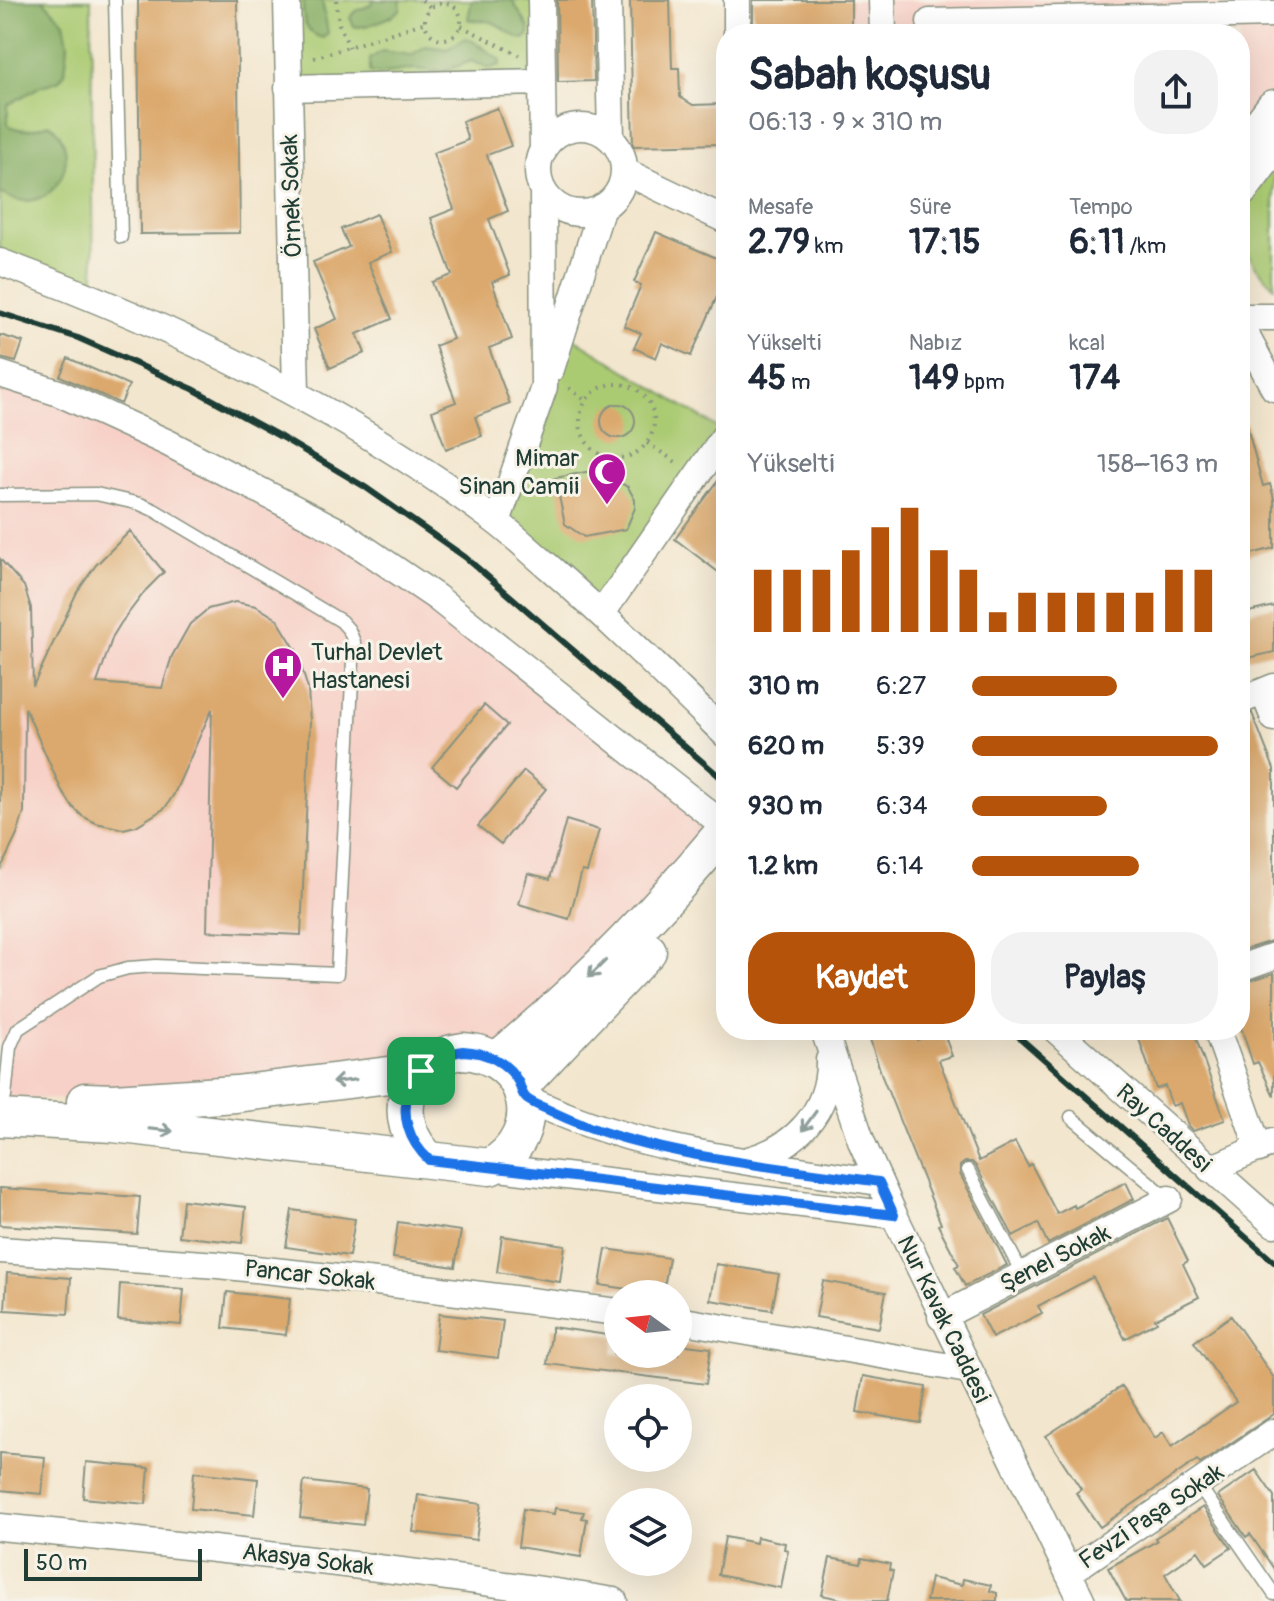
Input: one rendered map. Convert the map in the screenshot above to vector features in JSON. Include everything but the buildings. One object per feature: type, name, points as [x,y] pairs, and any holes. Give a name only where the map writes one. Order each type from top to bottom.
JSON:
[{"type":"street","name":"Örnek Sokak","points":[[287,0],[296,392]]},
{"type":"street","points":[[541,0],[543,152],[539,167],[543,190],[544,387]]},
{"type":"street","points":[[608,0],[611,139]]},
{"type":"street","points":[[737,0],[737,24]]},
{"type":"street","points":[[882,0],[883,24]]},
{"type":"street","points":[[930,19],[1053,10],[1274,14]]},
{"type":"street","points":[[288,77],[542,74]]},
{"type":"street","points":[[1250,140],[1274,108]]},
{"type":"street","points":[[497,522],[602,207],[620,188],[624,171],[621,154],[611,139],[587,128],[570,129],[554,138],[543,152]]},
{"type":"street","points":[[1250,176],[1274,144]]},
{"type":"street","points":[[624,171],[716,215]]},
{"type":"street","points":[[543,190],[554,203],[569,211],[586,213],[602,207]]},
{"type":"street","points":[[0,262],[94,297],[296,392],[432,476],[497,522],[602,613],[716,725]]},
{"type":"street","points":[[1250,317],[1274,317]]},
{"type":"street","points":[[1250,340],[1274,388]]},
{"type":"street","points":[[0,374],[59,393],[154,437],[340,532],[436,597],[716,820]]},
{"type":"street","points":[[602,613],[716,448]]},
{"type":"street","points":[[1259,694],[1274,718]]},
{"type":"street","points":[[514,1081],[600,967],[716,840]]},
{"type":"street","points":[[514,1081],[577,1029],[716,874]]},
{"type":"street","points":[[1250,964],[1274,956]]},
{"type":"street","points":[[745,1161],[786,1145],[803,1130],[816,1112],[825,1092],[829,1070],[827,1040]]},
{"type":"street","name":"Nur Kavak Caddesi","points":[[827,1040],[879,1182],[941,1317],[1082,1601]]},
{"type":"street","name":"Ray Caddesi","points":[[1067,1040],[1274,1224]]},
{"type":"street","points":[[1210,1169],[1266,1146],[1221,1040]]},
{"type":"street","points":[[429,1160],[409,1133],[405,1111],[409,1089],[430,1063],[451,1053],[475,1052],[559,1115],[601,1130],[644,1142],[745,1161],[879,1182]]},
{"type":"street","points":[[2,1104],[114,1102],[236,1094],[421,1071]]},
{"type":"street","points":[[490,1167],[507,1155],[519,1138],[525,1118],[514,1081]]},
{"type":"street","points":[[2,1104],[113,1124],[894,1215]]},
{"type":"street","name":"Şenel Sokak","points":[[941,1317],[1169,1199]]},
{"type":"street","name":"Pancar Sokak","points":[[0,1250],[218,1265],[604,1310]]},
{"type":"street","points":[[692,1322],[968,1370]]},
{"type":"street","name":"Fevzi Paşa Sokak","points":[[1068,1573],[1274,1432]]},
{"type":"street","name":"Akasya Sokak","points":[[0,1527],[454,1576],[614,1601]]},
{"type":"lane","points":[[115,0],[121,237]]},
{"type":"lane","points":[[0,495],[96,494],[154,510],[341,621],[354,642],[337,974],[156,966],[128,968],[99,976],[18,1029],[10,1047],[2,1104]]},
{"type":"lane","points":[[1071,1117],[1169,1199]]},
{"type":"lane","points":[[968,1170],[1023,1275]]},
{"type":"lane","points":[[1198,1484],[1274,1594]]},
{"type":"path","points":[[336,0],[339,24],[349,47]]},
{"type":"path","points":[[422,0],[431,8]]},
{"type":"path","points":[[461,26],[450,38],[438,38],[429,32],[426,22],[437,2],[449,4],[458,10],[461,26],[542,74]]},
{"type":"path","points":[[288,77],[349,47],[426,22]]},
{"type":"path","points":[[608,385],[636,390],[650,404],[653,414],[654,424],[647,443],[640,450],[622,458],[611,458],[595,451],[588,445],[581,428],[586,401],[608,385]]},
{"type":"path","points":[[647,443],[697,475]]},
{"type":"shaded area","points":[[851,0],[1274,0],[1274,108],[1250,140],[1250,24],[851,24]]},
{"type":"shaded area","name":"Turhal Devlet Hastanesi","points":[[0,374],[340,532],[716,819],[716,837],[497,1060],[114,1102],[0,1097]]},
{"type":"green space","points":[[0,0],[91,0],[94,297],[0,262]]},
{"type":"green space","points":[[0,0],[43,0],[64,22],[68,44],[65,73],[58,81],[41,86],[8,105],[8,125],[28,130],[49,124],[60,135],[65,150],[65,165],[60,180],[50,192],[37,199],[20,200],[0,193]]},
{"type":"green space","points":[[287,0],[541,0],[542,82],[288,88]]},
{"type":"green space","points":[[304,0],[322,0],[328,33],[323,38],[308,29],[303,13]]},
{"type":"green space","points":[[373,0],[401,0],[400,10],[371,25],[354,26],[350,18],[352,15],[371,5]]},
{"type":"green space","points":[[472,0],[512,0],[529,28],[529,34],[524,39],[519,38],[494,23],[468,19]]},
{"type":"green space","points":[[465,38],[501,60],[500,65],[490,68],[471,61],[442,72],[414,69],[380,74],[370,72],[370,59],[382,51],[411,55],[426,46],[447,49]]},
{"type":"green space","points":[[1274,144],[1274,287],[1250,257],[1250,176]]},
{"type":"green space","points":[[564,332],[716,427],[716,448],[602,613],[497,522]]},
{"type":"railway","points":[[0,313],[78,338],[193,389],[365,487],[465,557],[716,773]]},
{"type":"railway","points":[[1022,1040],[1274,1262]]},
{"type":"place","name":"Mimar Sinan Camii","points":[[607,506]]},
{"type":"place","name":"Turhal Devlet Hastanesi","points":[[283,700]]},
{"type":"route","points":[[463,1051],[486,1055],[507,1067],[524,1097],[559,1115],[644,1142],[879,1182],[894,1215],[429,1160],[414,1143],[406,1123],[409,1089],[421,1071],[451,1053],[463,1051]]}]
